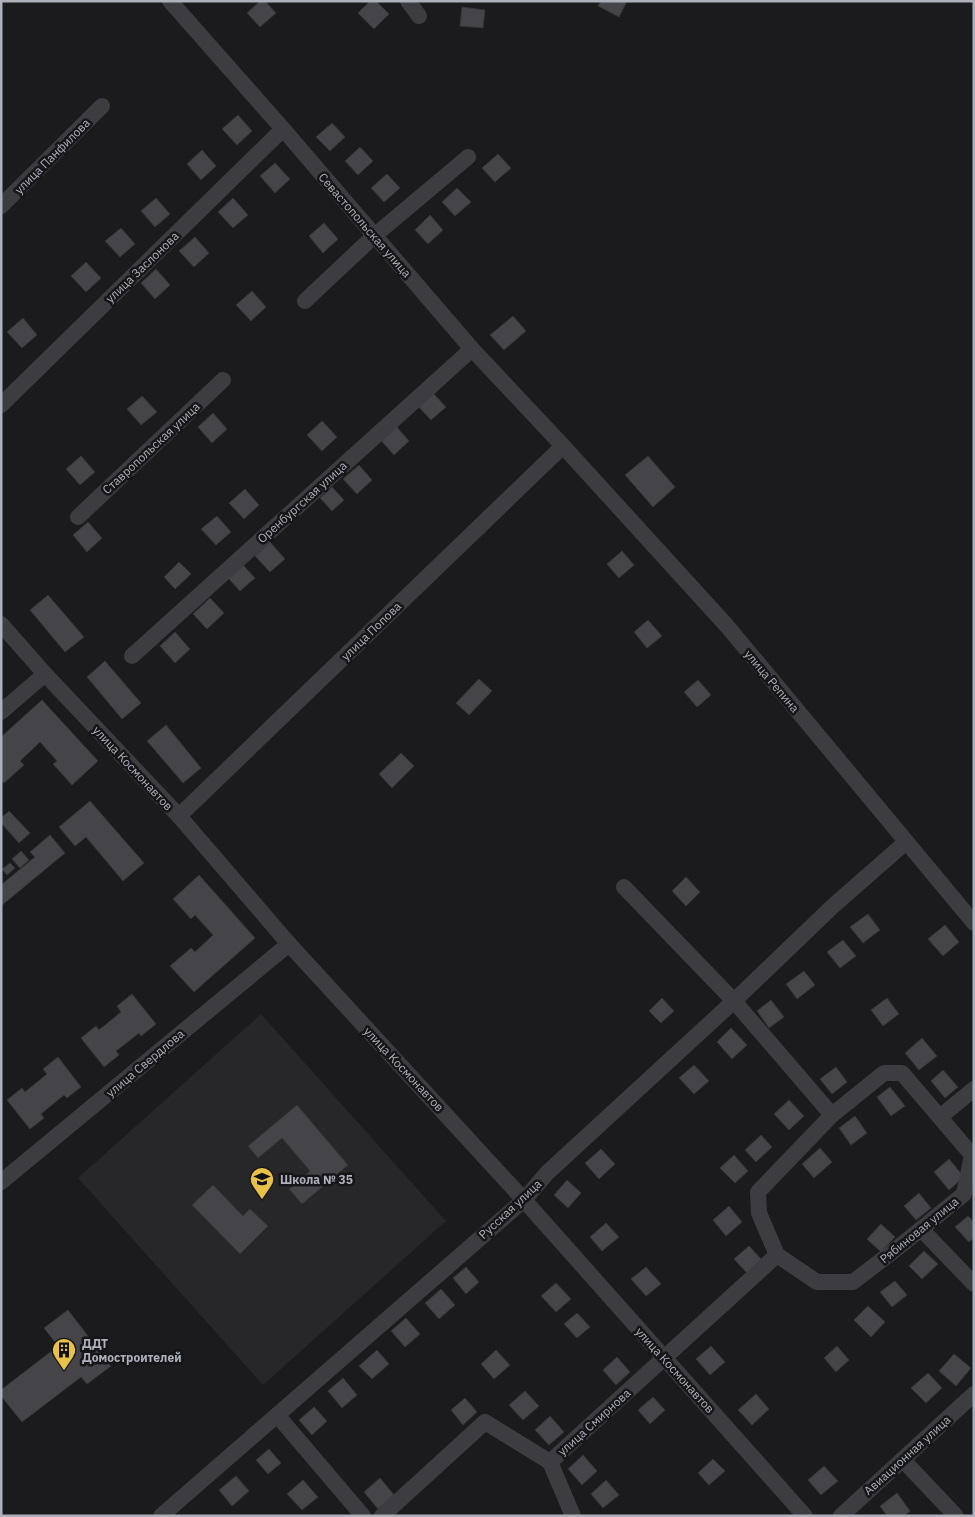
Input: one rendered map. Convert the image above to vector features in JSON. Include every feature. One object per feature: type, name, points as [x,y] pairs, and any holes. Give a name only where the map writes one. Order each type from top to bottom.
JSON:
[{"type":"street","name":"Севастопольская улица","points":[[170,1],[472,349],[563,446]]},
{"type":"street","points":[[408,1],[419,16]]},
{"type":"street","name":"улица Панфилова","points":[[1,206],[102,106]]},
{"type":"street","name":"улица Заслонова","points":[[1,405],[282,129]]},
{"type":"street","points":[[305,301],[374,236],[468,157]]},
{"type":"street","name":"Оренбургская улица","points":[[132,656],[472,349]]},
{"type":"street","name":"Ставропольская улица","points":[[78,517],[223,380]]},
{"type":"street","name":"улица Попова","points":[[178,816],[563,446]]},
{"type":"street","name":"улица Репина","points":[[563,446],[726,626],[974,923]]},
{"type":"street","name":"улица Космонавтов","points":[[1,624],[45,674],[178,816],[289,944],[524,1200],[805,1516]]},
{"type":"street","points":[[1,712],[45,674]]},
{"type":"street","name":"Русская улица","points":[[161,1516],[524,1200],[547,1173],[734,1001],[833,906],[906,842]]},
{"type":"street","points":[[624,887],[734,1001],[832,1115]]},
{"type":"street","name":"улица Свердлова","points":[[1,1182],[289,944]]},
{"type":"street","name":"Рябиновая улица","points":[[884,1073],[902,1073],[940,1117],[972,1155],[964,1194],[853,1282],[817,1282],[777,1255],[758,1214],[758,1192],[832,1115],[884,1073]]},
{"type":"street","points":[[940,1117],[974,1089]]},
{"type":"street","points":[[920,1230],[974,1284]]},
{"type":"street","points":[[665,1359],[777,1255]]},
{"type":"street","name":"улица Смирнова","points":[[382,1516],[485,1422],[550,1462],[665,1359]]},
{"type":"street","name":"Авиационная улица","points":[[841,1516],[974,1394]]},
{"type":"street","points":[[277,1415],[363,1516]]},
{"type":"street","points":[[903,1460],[956,1516]]},
{"type":"street","points":[[550,1462],[573,1516]]},
{"type":"shaded area","name":"Школа № 35","points":[[261,1014],[446,1221],[263,1385],[78,1178]]},
{"type":"building","points":[[260,1],[265,1],[276,13],[260,27],[247,13]]},
{"type":"building","points":[[370,1],[376,1],[389,14],[374,29],[358,13]]},
{"type":"building","points":[[601,1],[627,1],[619,17],[598,6]]},
{"type":"building","points":[[462,7],[485,10],[483,28],[460,26]]},
{"type":"building","points":[[238,115],[252,131],[237,145],[222,129]]},
{"type":"building","points":[[332,123],[345,137],[330,151],[316,137]]},
{"type":"building","points":[[360,147],[373,161],[358,175],[345,161]]},
{"type":"building","points":[[202,150],[216,166],[201,180],[187,164]]},
{"type":"building","points":[[498,154],[511,168],[495,182],[482,168]]},
{"type":"building","points":[[275,163],[290,179],[275,193],[260,176]]},
{"type":"building","points":[[387,174],[400,188],[384,202],[371,188]]},
{"type":"building","points":[[457,188],[471,202],[455,216],[442,202]]},
{"type":"building","points":[[156,198],[170,214],[155,227],[141,211]]},
{"type":"building","points":[[233,198],[248,215],[233,228],[218,212]]},
{"type":"building","points":[[430,215],[443,230],[428,244],[415,230]]},
{"type":"building","points":[[324,223],[338,239],[323,253],[309,236]]},
{"type":"building","points":[[121,228],[135,244],[120,257],[105,241]]},
{"type":"building","points":[[195,237],[209,253],[194,267],[179,251]]},
{"type":"building","points":[[86,262],[101,278],[86,292],[71,276]]},
{"type":"building","points":[[156,269],[170,285],[155,299],[141,283]]},
{"type":"building","points":[[252,291],[266,307],[251,321],[236,305]]},
{"type":"building","points":[[513,316],[526,331],[504,350],[490,335]]},
{"type":"building","points":[[23,318],[37,335],[22,348],[7,332]]},
{"type":"building","points":[[431,391],[446,407],[431,420],[416,404]]},
{"type":"building","points":[[142,396],[157,412],[141,425],[127,409]]},
{"type":"building","points":[[213,413],[227,429],[212,443],[198,427]]},
{"type":"building","points":[[322,421],[337,437],[322,451],[307,435]]},
{"type":"building","points":[[395,425],[409,441],[394,455],[379,438]]},
{"type":"building","points":[[81,456],[95,472],[80,485],[66,469]]},
{"type":"building","points":[[648,456],[675,487],[653,507],[625,475]]},
{"type":"building","points":[[359,465],[372,480],[357,494],[343,479]]},
{"type":"building","points":[[332,487],[344,500],[332,511],[320,498]]},
{"type":"building","points":[[245,489],[259,505],[244,519],[229,503]]},
{"type":"building","points":[[217,516],[231,532],[216,545],[201,529]]},
{"type":"building","points":[[88,522],[102,538],[87,552],[73,535]]},
{"type":"building","points":[[270,542],[285,559],[270,572],[255,556]]},
{"type":"building","points":[[622,551],[634,565],[619,578],[607,564]]},
{"type":"building","points":[[179,562],[191,574],[175,589],[164,577]]},
{"type":"building","points":[[243,565],[255,578],[240,591],[228,578]]},
{"type":"building","points":[[48,595],[84,637],[65,652],[30,610]]},
{"type":"building","points":[[210,598],[224,613],[207,629],[193,614]]},
{"type":"building","points":[[648,620],[662,636],[647,648],[634,632]]},
{"type":"building","points":[[175,632],[190,649],[175,663],[160,646]]},
{"type":"building","points":[[105,661],[141,703],[122,719],[87,677]]},
{"type":"building","points":[[479,679],[492,691],[469,715],[456,703]]},
{"type":"building","points":[[698,680],[711,695],[697,707],[684,692]]},
{"type":"building","points":[[42,700],[98,761],[72,785],[53,764],[57,761],[40,742],[20,761],[24,765],[4,783],[1,780],[1,737]]},
{"type":"building","points":[[166,725],[201,768],[183,783],[147,741]]},
{"type":"building","points":[[401,753],[414,766],[392,788],[379,774]]},
{"type":"building","points":[[90,801],[144,863],[123,881],[86,837],[75,846],[59,827]]},
{"type":"building","points":[[9,811],[30,833],[19,843],[1,823],[1,818]]},
{"type":"building","points":[[50,835],[65,853],[1,906],[1,885],[35,857],[30,852]]},
{"type":"building","points":[[21,851],[29,860],[20,868],[12,859]]},
{"type":"building","points":[[10,863],[15,868],[7,875],[2,869]]},
{"type":"building","points":[[199,875],[255,938],[194,992],[170,966],[191,948],[195,952],[213,935],[195,915],[191,919],[173,899]]},
{"type":"building","points":[[686,877],[700,892],[686,906],[672,891]]},
{"type":"building","points":[[868,914],[880,930],[863,943],[850,927]]},
{"type":"building","points":[[945,925],[959,942],[943,956],[928,939]]},
{"type":"building","points":[[843,940],[856,956],[840,968],[827,952]]},
{"type":"building","points":[[804,971],[815,985],[797,999],[786,984]]},
{"type":"building","points":[[132,994],[156,1024],[141,1036],[139,1033],[116,1051],[119,1055],[104,1067],[81,1038],[96,1026],[99,1030],[121,1012],[117,1006]]},
{"type":"building","points":[[662,998],[674,1011],[661,1023],[649,1011]]},
{"type":"building","points":[[887,998],[899,1014],[883,1026],[871,1010]]},
{"type":"building","points":[[771,1000],[784,1017],[769,1028],[757,1011]]},
{"type":"building","points":[[731,1028],[747,1045],[732,1059],[717,1042]]},
{"type":"building","points":[[922,1038],[937,1056],[919,1070],[905,1053]]},
{"type":"building","points":[[58,1057],[81,1087],[67,1098],[64,1095],[41,1114],[44,1118],[30,1129],[7,1100],[22,1088],[25,1092],[47,1074],[43,1069]]},
{"type":"building","points":[[694,1065],[709,1081],[694,1094],[679,1078]]},
{"type":"building","points":[[836,1067],[847,1082],[832,1094],[820,1079]]},
{"type":"building","points":[[943,1070],[958,1087],[945,1098],[931,1081]]},
{"type":"building","points":[[890,1087],[905,1106],[891,1116],[877,1097]]},
{"type":"building","points":[[789,1100],[804,1116],[789,1130],[774,1114]]},
{"type":"building","points":[[297,1105],[348,1165],[302,1204],[289,1189],[310,1171],[282,1138],[258,1158],[248,1146]]},
{"type":"building","points":[[855,1116],[867,1133],[851,1145],[839,1128]]},
{"type":"building","points":[[761,1135],[772,1147],[756,1162],[745,1150]]},
{"type":"building","points":[[820,1148],[832,1162],[814,1178],[802,1164]]},
{"type":"building","points":[[601,1149],[615,1164],[599,1179],[585,1163]]},
{"type":"building","points":[[734,1155],[748,1171],[735,1183],[720,1168]]},
{"type":"building","points":[[949,1159],[964,1177],[949,1190],[934,1172]]},
{"type":"building","points":[[567,1180],[581,1193],[568,1208],[554,1195]]},
{"type":"building","points":[[213,1185],[243,1216],[250,1209],[268,1226],[240,1254],[192,1205]]},
{"type":"building","points":[[919,1193],[931,1208],[916,1220],[904,1206]]},
{"type":"building","points":[[729,1206],[742,1222],[726,1236],[713,1220]]},
{"type":"building","points":[[968,1216],[974,1222],[974,1238],[969,1242],[955,1227]]},
{"type":"building","points":[[606,1223],[619,1237],[602,1251],[590,1237]]},
{"type":"building","points":[[881,1224],[895,1237],[881,1252],[867,1239]]},
{"type":"building","points":[[749,1246],[762,1260],[747,1273],[734,1259]]},
{"type":"building","points":[[924,1251],[938,1264],[922,1279],[909,1266]]},
{"type":"building","points":[[466,1267],[479,1282],[466,1294],[453,1278]]},
{"type":"building","points":[[646,1267],[661,1284],[646,1296],[631,1279]]},
{"type":"building","points":[[895,1281],[907,1295],[892,1307],[880,1292]]},
{"type":"building","points":[[556,1283],[571,1299],[556,1312],[541,1296]]},
{"type":"building","points":[[441,1289],[455,1305],[439,1319],[425,1303]]},
{"type":"building","points":[[868,1306],[885,1322],[871,1337],[854,1320]]},
{"type":"building","name":"ДДТ Домостроителей","points":[[68,1310],[111,1366],[87,1384],[81,1377],[22,1422],[1,1396],[1,1390],[58,1346],[44,1328]]},
{"type":"building","points":[[577,1313],[590,1327],[577,1338],[564,1324]]},
{"type":"building","points":[[406,1318],[420,1334],[405,1347],[391,1331]]},
{"type":"building","points":[[711,1346],[725,1362],[710,1375],[696,1359]]},
{"type":"building","points":[[837,1346],[849,1360],[836,1372],[824,1358]]},
{"type":"building","points":[[377,1350],[389,1364],[372,1379],[359,1366]]},
{"type":"building","points":[[496,1350],[510,1365],[494,1379],[481,1364]]},
{"type":"building","points":[[954,1354],[971,1368],[956,1386],[939,1371]]},
{"type":"building","points":[[617,1357],[630,1372],[616,1385],[603,1370]]},
{"type":"building","points":[[928,1373],[942,1388],[926,1403],[911,1388]]},
{"type":"building","points":[[343,1378],[357,1395],[342,1408],[328,1391]]},
{"type":"building","points":[[525,1391],[539,1406],[523,1420],[509,1405]]},
{"type":"building","points":[[756,1394],[769,1409],[752,1425],[738,1410]]},
{"type":"building","points":[[653,1397],[665,1410],[650,1424],[638,1410]]},
{"type":"building","points":[[465,1398],[477,1412],[463,1425],[451,1410]]},
{"type":"building","points":[[314,1407],[327,1421],[312,1435],[299,1420]]},
{"type":"building","points":[[550,1416],[564,1432],[549,1445],[535,1430]]},
{"type":"building","points":[[269,1449],[281,1463],[268,1474],[256,1460]]},
{"type":"building","points":[[583,1455],[597,1471],[582,1485],[568,1469]]},
{"type":"building","points":[[713,1459],[725,1471],[709,1485],[698,1473]]},
{"type":"building","points":[[824,1466],[838,1481],[821,1495],[808,1480]]},
{"type":"building","points":[[236,1476],[249,1491],[232,1506],[219,1490]]},
{"type":"building","points":[[380,1478],[394,1495],[378,1509],[364,1492]]},
{"type":"building","points":[[303,1480],[318,1497],[302,1510],[287,1494]]},
{"type":"building","points":[[606,1480],[619,1495],[603,1508],[591,1494]]},
{"type":"building","points":[[897,1493],[910,1511],[904,1516],[887,1516],[880,1506]]},
{"type":"place","name":"Школа № 35","points":[[262,1200]]},
{"type":"place","name":"ДДТ Домостроителей","points":[[64,1371]]}]
